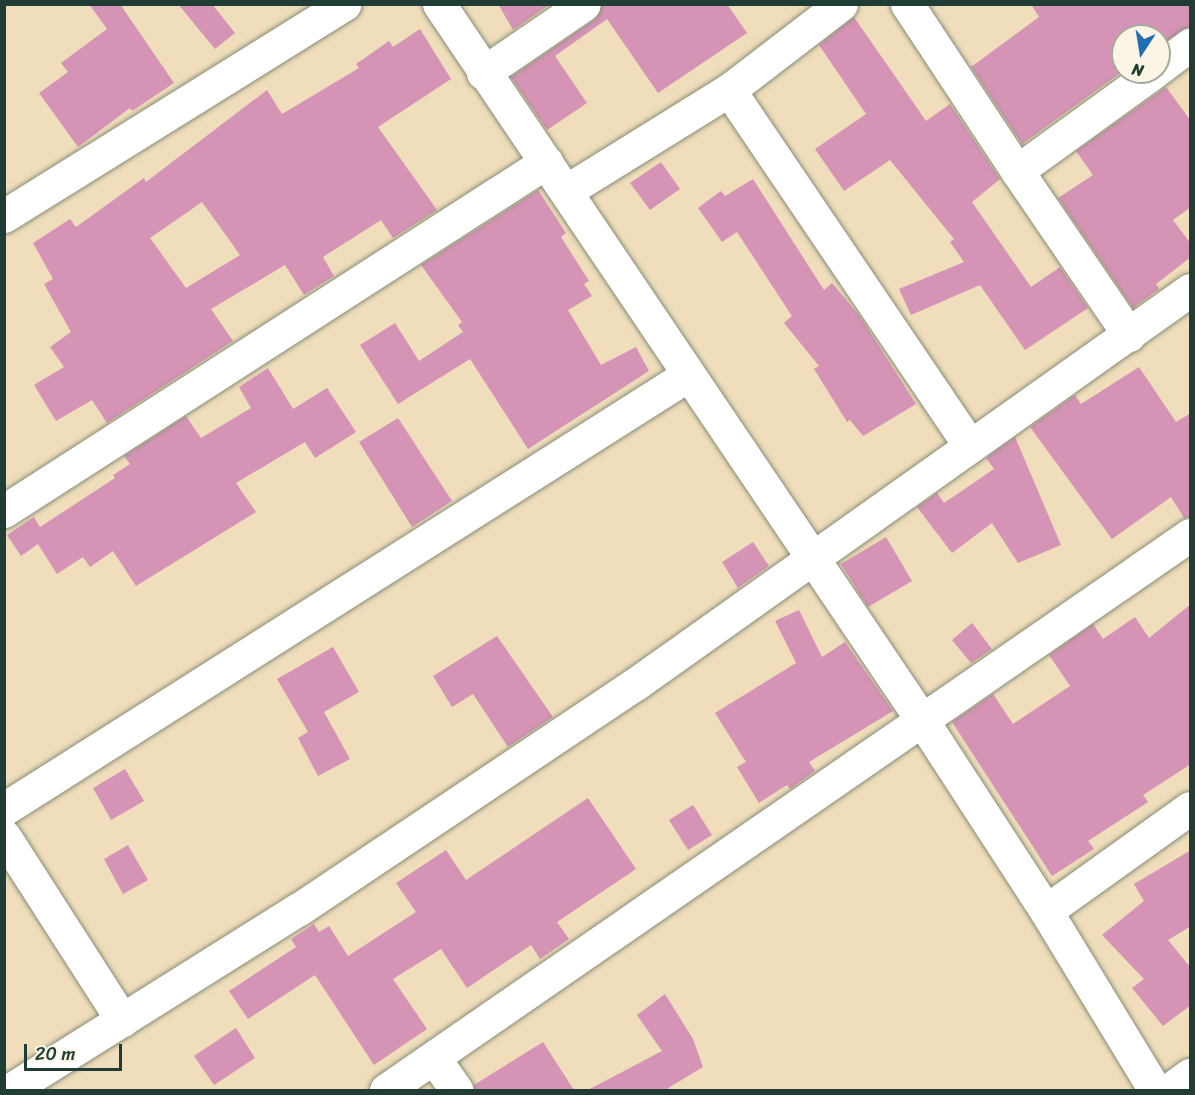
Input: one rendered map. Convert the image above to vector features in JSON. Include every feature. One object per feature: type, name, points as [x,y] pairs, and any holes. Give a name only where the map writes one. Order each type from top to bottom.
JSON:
[{"type":"street","points":[[4,216],[344,4]]},
{"type":"street","points":[[439,4],[483,73],[566,191],[924,723],[1046,911],[1155,1090]]},
{"type":"street","points":[[483,73],[584,4]]},
{"type":"street","points":[[566,191],[729,90],[841,4]]},
{"type":"street","points":[[920,9],[1017,171],[1129,335]]},
{"type":"street","points":[[1171,59],[1191,45]]},
{"type":"street","points":[[1017,171],[1137,84]]},
{"type":"street","points":[[729,90],[970,446]]},
{"type":"street","points":[[4,511],[546,162]]},
{"type":"street","points":[[10,1090],[299,909],[634,685],[1191,290]]},
{"type":"street","points":[[4,809],[688,375]]},
{"type":"street","points":[[386,1090],[924,723],[1191,535]]},
{"type":"street","points":[[1046,911],[1191,808]]},
{"type":"street","points":[[4,836],[122,1020]]},
{"type":"street","points":[[434,1058],[456,1090]]},
{"type":"street","points":[[1169,1090],[1191,1076]]},
{"type":"building","points":[[89,4],[120,4],[174,83],[132,111],[130,108],[78,147],[39,93],[68,72],[61,63],[107,29]]},
{"type":"building","points":[[178,4],[212,4],[235,33],[215,49]]},
{"type":"building","points":[[498,4],[550,4],[513,30]]},
{"type":"building","points":[[602,4],[727,4],[747,33],[658,93],[607,19],[555,56],[587,103],[547,130],[511,77],[595,19]]},
{"type":"building","points":[[1031,4],[1191,4],[1191,27],[1171,38],[1171,24],[1111,24],[1111,80],[1022,144],[971,67],[1039,17]]},
{"type":"building","points":[[854,17],[926,121],[950,104],[1000,179],[972,202],[1031,287],[1060,267],[1088,308],[1025,350],[980,285],[911,315],[899,289],[964,262],[950,242],[954,239],[890,160],[844,191],[815,149],[866,114],[819,45]]},
{"type":"building","points":[[420,29],[451,79],[378,127],[437,210],[393,238],[381,220],[323,257],[334,276],[304,295],[285,265],[211,309],[233,341],[107,423],[92,400],[56,421],[34,385],[64,367],[50,347],[71,332],[44,284],[53,279],[33,243],[70,219],[76,227],[144,178],[146,182],[267,90],[282,114],[359,68],[356,64],[389,41],[393,47]],"holes":[[[202,202],[240,255],[186,288],[150,238]]]},
{"type":"building","points":[[1166,87],[1191,121],[1191,207],[1173,220],[1191,244],[1191,257],[1156,284],[1159,289],[1133,308],[1058,198],[1093,175],[1076,151]]},
{"type":"building","points":[[661,162],[680,189],[650,210],[630,183]]},
{"type":"building","points":[[753,179],[824,290],[832,283],[859,315],[916,404],[863,436],[850,420],[847,422],[814,369],[819,366],[784,323],[792,316],[737,232],[722,242],[698,208],[721,191],[725,196]]},
{"type":"building","points":[[538,190],[566,233],[561,237],[589,281],[584,284],[592,296],[568,310],[601,365],[636,347],[649,371],[528,449],[470,359],[398,404],[360,345],[395,323],[419,361],[463,332],[458,325],[462,322],[421,265]]},
{"type":"building","points":[[1139,367],[1176,422],[1191,413],[1191,517],[1184,518],[1171,497],[1112,539],[1030,427],[1075,395],[1081,404]]},
{"type":"building","points":[[268,368],[293,409],[327,388],[356,432],[315,458],[305,442],[236,483],[256,512],[136,586],[113,551],[90,567],[83,557],[57,574],[38,544],[21,556],[7,535],[34,517],[40,527],[115,478],[113,475],[130,464],[124,456],[186,416],[201,438],[251,408],[239,387]]},
{"type":"building","points":[[398,418],[452,501],[412,527],[359,442]]},
{"type":"building","points":[[1015,437],[1061,545],[1018,563],[992,523],[952,553],[917,507],[937,493],[944,503],[994,469],[986,458]]},
{"type":"building","points":[[886,537],[912,581],[868,607],[841,564]]},
{"type":"building","points":[[753,542],[769,566],[738,588],[722,562]]},
{"type":"building","points":[[1191,604],[1191,764],[1143,795],[1148,802],[1088,841],[1094,849],[1052,876],[952,722],[993,694],[1013,724],[1070,686],[1049,655],[1093,624],[1103,639],[1135,617],[1149,638]]},
{"type":"building","points":[[799,610],[822,657],[845,642],[893,711],[809,762],[815,771],[790,789],[787,785],[759,803],[737,767],[746,762],[715,713],[796,663],[775,621]]},
{"type":"building","points":[[972,623],[992,649],[971,663],[952,640]]},
{"type":"building","points":[[497,636],[553,717],[508,747],[473,694],[452,707],[433,676]]},
{"type":"building","points":[[333,647],[359,692],[324,712],[350,759],[318,776],[298,738],[308,732],[277,679]]},
{"type":"building","points":[[125,769],[144,801],[111,820],[93,788]]},
{"type":"building","points":[[588,798],[636,869],[557,922],[569,939],[540,959],[531,945],[467,988],[441,949],[393,979],[427,1029],[374,1065],[315,975],[248,1019],[229,991],[296,947],[291,939],[314,924],[319,932],[329,926],[348,956],[416,912],[396,883],[446,850],[466,880]]},
{"type":"building","points":[[693,805],[712,835],[688,850],[669,820]]},
{"type":"building","points":[[128,845],[148,880],[123,894],[104,859]]},
{"type":"building","points":[[1191,850],[1191,926],[1168,940],[1191,968],[1191,1005],[1163,1026],[1132,988],[1144,979],[1102,935],[1144,901],[1134,884]]},
{"type":"building","points":[[665,994],[693,1039],[703,1067],[665,1090],[588,1090],[662,1051],[637,1015]]},
{"type":"building","points":[[236,1028],[255,1058],[214,1085],[194,1056]]},
{"type":"building","points":[[543,1042],[574,1090],[474,1090],[474,1085]]}]
